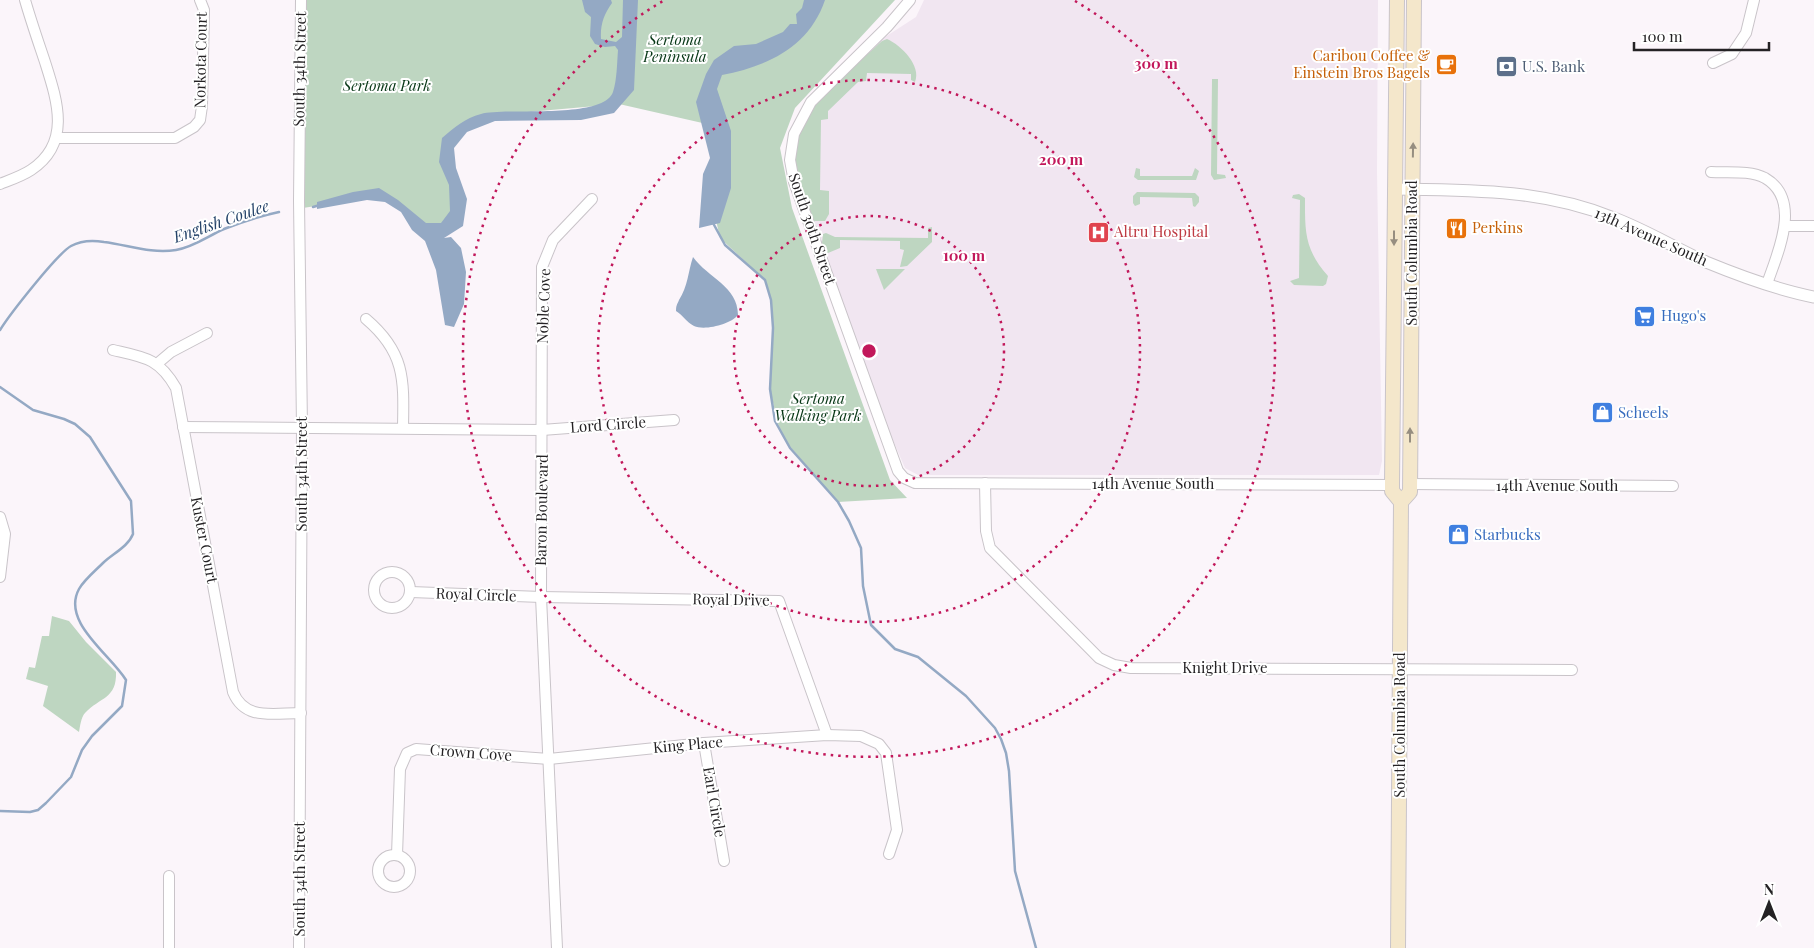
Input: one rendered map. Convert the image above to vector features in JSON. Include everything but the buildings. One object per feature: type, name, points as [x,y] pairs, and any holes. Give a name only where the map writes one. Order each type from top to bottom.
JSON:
[{"type":"main road","name":"South Columbia Road","points":[[1398,0],[1394,189],[1392,485],[1392,491],[1401,502],[1398,948]]},
{"type":"main road","name":"South Columbia Road","points":[[1401,502],[1410,492],[1414,0]]},
{"type":"main road","points":[[1393,437],[1401,471],[1410,484]]},
{"type":"street","points":[[0,184],[33,169],[48,152],[56,138],[59,110],[25,0]]},
{"type":"street","name":"Norkota Court","points":[[56,138],[175,138],[194,127],[200,120],[203,86],[204,10],[200,0]]},
{"type":"street","name":"South 34th Street","points":[[299,948],[302,427],[299,210],[301,0]]},
{"type":"street","name":"South 30th Street","points":[[910,0],[887,27],[811,102],[794,134],[790,160],[794,182],[898,471],[904,478],[915,483]]},
{"type":"street","points":[[1713,63],[1732,54],[1746,33],[1754,0]]},
{"type":"street","points":[[1711,172],[1751,174],[1764,178],[1774,186],[1780,196],[1785,207],[1785,226],[1767,284]]},
{"type":"street","name":"13th Avenue South","points":[[1394,189],[1480,190],[1517,193],[1578,205],[1614,218],[1706,262],[1767,284],[1814,297]]},
{"type":"street","name":"Noble Cove","points":[[542,430],[542,267],[553,240],[592,199]]},
{"type":"street","points":[[1785,226],[1814,226]]},
{"type":"street","points":[[366,319],[382,333],[399,360],[404,395],[403,427]]},
{"type":"street","points":[[113,350],[148,358],[158,364],[171,352],[207,333]]},
{"type":"street","name":"Kuster Court","points":[[158,364],[169,376],[176,388],[233,692],[241,707],[249,711],[300,713]]},
{"type":"street","name":"Lord Circle","points":[[542,430],[674,420]]},
{"type":"street","points":[[184,427],[403,427],[542,430]]},
{"type":"street","name":"Baron Boulevard","points":[[542,430],[541,597],[557,948]]},
{"type":"street","name":"14th Avenue South","points":[[915,483],[1392,485]]},
{"type":"street","name":"Knight Drive","points":[[985,483],[986,531],[990,548],[1100,658],[1114,665],[1131,668],[1572,670]]},
{"type":"street","name":"14th Avenue South","points":[[1410,484],[1673,486]]},
{"type":"street","points":[[0,517],[5,534],[0,577]]},
{"type":"street","name":"Royal Circle","points":[[411,592],[541,597]]},
{"type":"street","name":"Royal Drive","points":[[541,597],[779,601],[827,735]]},
{"type":"street","name":"King Place","points":[[549,759],[704,743],[827,735],[861,736],[879,744],[886,753],[897,830],[889,854]]},
{"type":"street","name":"Earl Circle","points":[[704,743],[724,861]]},
{"type":"street","name":"Crown Cove","points":[[397,855],[400,769],[407,753],[416,749],[549,759]]},
{"type":"street","points":[[169,876],[169,948]]},
{"type":"shaded area","name":"Altru Hospital","points":[[924,0],[1378,0],[1377,172],[1382,461],[1379,475],[918,475],[905,468],[889,431],[803,192],[796,158],[798,142],[821,99],[885,37],[916,17]]},
{"type":"green space","points":[[303,0],[895,0],[795,108],[780,148],[792,208],[890,480],[907,498],[838,502],[787,443],[778,424],[770,389],[773,328],[771,300],[765,280],[720,238],[709,189],[720,127],[619,104],[493,115],[450,141],[459,220],[435,236],[398,205],[372,197],[303,208]]},
{"type":"green space","points":[[887,39],[904,51],[913,63],[916,69],[915,82],[911,80],[911,74],[867,73],[866,81],[858,82],[828,111],[828,119],[821,120],[820,190],[829,191],[829,214],[825,221],[814,221],[801,187],[796,166],[797,146],[802,128],[811,111],[824,95],[882,41]]},
{"type":"green space","points":[[1212,79],[1218,79],[1217,174],[1225,175],[1226,178],[1214,180],[1211,175]]},
{"type":"green space","points":[[1136,168],[1140,169],[1140,176],[1192,176],[1195,168],[1199,171],[1196,180],[1138,180],[1134,177]]},
{"type":"green space","points":[[1137,192],[1195,193],[1199,197],[1199,202],[1195,207],[1193,206],[1192,198],[1140,197],[1140,204],[1135,206],[1133,196]]},
{"type":"green space","points":[[1299,194],[1305,198],[1306,230],[1310,248],[1314,257],[1328,276],[1326,284],[1323,286],[1294,285],[1290,281],[1299,278],[1300,200],[1292,198],[1293,195]]},
{"type":"green space","points":[[932,227],[932,242],[907,266],[900,267],[904,250],[900,249],[900,241],[840,240],[840,248],[828,253],[825,251],[822,243],[823,234],[826,233],[835,237],[928,238],[928,228]]},
{"type":"green space","points":[[876,269],[905,269],[884,290]]},
{"type":"green space","points":[[52,616],[69,621],[86,642],[116,672],[116,681],[111,693],[85,713],[79,732],[43,706],[48,686],[26,679],[29,667],[35,668],[42,636],[49,636]]},
{"type":"water","points":[[582,0],[611,0],[612,3],[602,24],[601,39],[616,42],[622,37],[623,0],[638,0],[634,90],[614,113],[581,120],[495,121],[467,132],[454,148],[456,168],[467,199],[463,226],[444,238],[451,237],[461,248],[466,272],[464,304],[454,327],[445,325],[436,270],[425,241],[412,230],[401,212],[385,202],[367,200],[317,209],[317,202],[353,192],[379,188],[398,200],[426,223],[441,223],[450,211],[449,185],[439,162],[442,138],[455,127],[481,114],[574,109],[606,101],[613,92],[618,50],[615,46],[605,47],[595,44],[590,36],[591,17],[585,12]]},
{"type":"water","points":[[804,0],[825,0],[809,30],[798,42],[771,60],[722,75],[717,89],[731,131],[731,188],[720,223],[699,228],[703,174],[710,158],[696,102],[706,74],[714,60],[734,46],[756,44],[783,32],[790,24],[797,24],[796,14],[802,8]]},
{"type":"water","points":[[693,257],[728,289],[737,305],[738,315],[735,318],[718,326],[705,328],[694,326],[676,311]]},
{"type":"waterway","name":"English Coulee","points":[[313,207],[320,205]]},
{"type":"waterway","name":"English Coulee","points":[[0,330],[45,272],[64,251],[75,244],[95,241],[158,251],[183,249],[231,226],[279,212]]},
{"type":"waterway","points":[[713,223],[725,245],[765,280],[771,300],[773,328],[770,389],[775,421],[790,448],[838,502],[849,521],[861,548],[863,586],[871,625],[895,649],[918,657],[966,696],[995,728],[1001,739],[1009,771],[1015,871],[1036,948]]},
{"type":"waterway","name":"English Coulee","points":[[0,387],[33,410],[75,424],[90,437],[131,501],[133,534],[124,547],[84,582],[79,589],[75,601],[76,613],[82,625],[126,680],[122,706],[92,736],[82,750],[71,777],[38,810],[30,812],[0,811]]},
{"type":"place","name":"Caribou Coffee & Einstein Bros Bagels","points":[[1446,65]]},
{"type":"place","name":"U.S. Bank","points":[[1506,67]]},
{"type":"place","name":"Perkins","points":[[1456,228]]},
{"type":"place","name":"Altru Hospital","points":[[1098,232]]},
{"type":"place","name":"Hugo's","points":[[1645,316]]},
{"type":"place","name":"Scheels","points":[[1602,413]]},
{"type":"place","name":"Starbucks","points":[[1458,535]]},
{"type":"park label","name":"Sertoma Peninsula","points":[[675,48]]},
{"type":"park label","name":"Sertoma Park","points":[[387,86]]},
{"type":"park label","name":"Sertoma Walking Park","points":[[818,408]]}]
